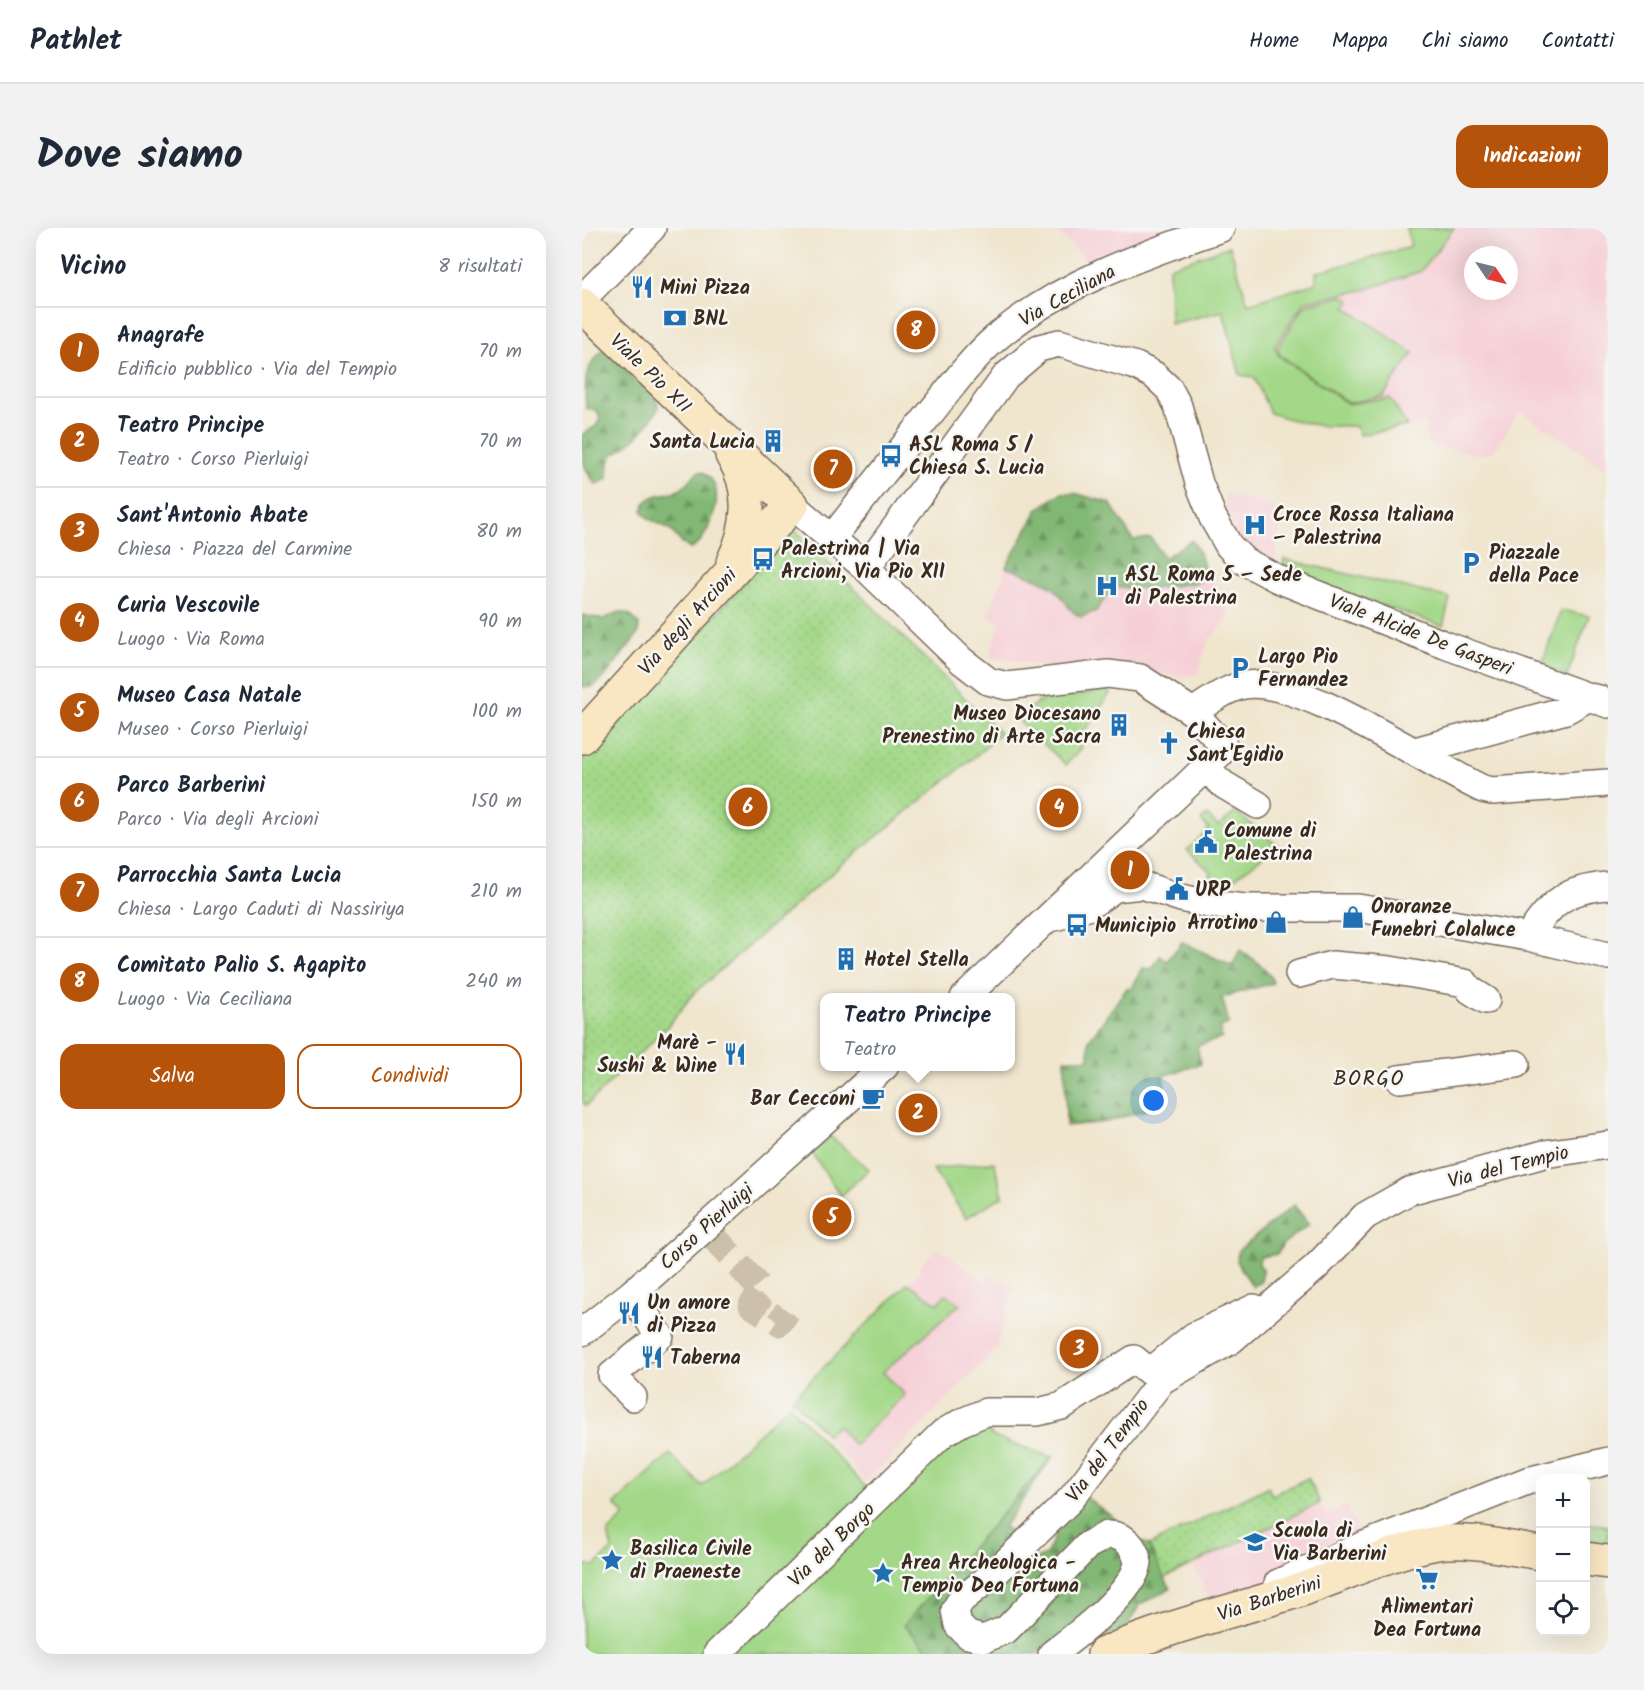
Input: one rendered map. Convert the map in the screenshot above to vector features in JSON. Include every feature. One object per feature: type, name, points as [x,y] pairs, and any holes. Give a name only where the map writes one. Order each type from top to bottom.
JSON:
[{"type":"street","points":[[582,299],[652,228]]},
{"type":"street","name":"Via Ceciliana","points":[[832,538],[981,352],[1037,308],[1130,261],[1221,228]]},
{"type":"street","name":"Viale Pio XII","points":[[582,305],[721,440],[792,505]]},
{"type":"street","name":"Viale Alcide De Gasperi","points":[[967,427],[1006,376],[1031,353],[1046,345],[1059,343],[1086,349],[1146,371],[1159,379],[1173,394],[1206,503],[1228,546],[1239,557],[1289,583],[1445,645],[1602,700]]},
{"type":"street","points":[[897,524],[939,402]]},
{"type":"street","points":[[856,507],[915,467],[967,427]]},
{"type":"street","points":[[866,568],[967,427]]},
{"type":"street","name":"Viale Pio XII","points":[[714,591],[727,574],[740,548],[748,508],[743,476],[721,440]]},
{"type":"street","points":[[792,505],[866,568],[962,661],[988,681],[1016,686],[1108,674],[1130,675],[1149,682],[1192,712],[1219,738],[1223,745],[1222,750],[1085,898],[1041,927],[969,993]]},
{"type":"street","name":"Via degli Arcioni","points":[[582,737],[792,505]]},
{"type":"street","points":[[1192,712],[1234,687],[1267,684],[1284,688],[1414,751],[1469,783],[1492,790],[1608,783]]},
{"type":"street","points":[[1414,751],[1602,700]]},
{"type":"street","points":[[1205,768],[1224,785],[1258,805]]},
{"type":"street","points":[[1085,898],[1131,884],[1209,904],[1245,908],[1358,908],[1528,936],[1608,956]]},
{"type":"street","points":[[1528,936],[1541,917],[1563,896],[1586,888],[1608,886]]},
{"type":"street","points":[[1299,974],[1332,965],[1390,970],[1465,983],[1470,990],[1486,1000]]},
{"type":"street","points":[[1400,1079],[1516,1064]]},
{"type":"street","name":"Corso Pierluigi","points":[[582,1332],[709,1231],[875,1075]]},
{"type":"street","name":"Via del Tempio","points":[[1052,1654],[1079,1634],[1131,1581],[1138,1563],[1133,1548],[1124,1539],[1107,1535],[1088,1545],[1021,1617],[1007,1629],[990,1637],[978,1639],[963,1632],[955,1615],[961,1600],[1003,1565],[1071,1499],[1162,1380],[1231,1340],[1285,1295],[1365,1216],[1409,1191],[1544,1154],[1608,1145]]},
{"type":"street","points":[[631,1294],[660,1336],[612,1375],[633,1397]]},
{"type":"street","name":"Via del Borgo","points":[[717,1654],[943,1433],[976,1414],[1004,1410],[1028,1411],[1062,1406],[1134,1359],[1150,1372],[1194,1335],[1285,1295]]},
{"type":"street","points":[[1205,1618],[1362,1546],[1483,1498],[1527,1481],[1608,1461]]},
{"type":"street","name":"Via Barberini","points":[[1104,1654],[1139,1639],[1437,1543],[1467,1543],[1536,1552]]},
{"type":"street","points":[[1590,1560],[1608,1563]]},
{"type":"shaded area","points":[[1053,228],[1184,228],[1089,263]]},
{"type":"shaded area","points":[[1407,228],[1608,228],[1608,470],[1520,411],[1495,450],[1486,454],[1469,453],[1428,444],[1425,423],[1359,435],[1358,427],[1341,423],[1326,427],[1270,413],[1268,356],[1304,302],[1367,289],[1421,271]]},
{"type":"shaded area","name":"ASL Roma 5 – Sede di Palestrina","points":[[1061,493],[1074,493],[1110,503],[1133,540],[1151,538],[1164,558],[1192,540],[1230,617],[1208,641],[1198,674],[1183,678],[1155,672],[1060,669],[989,657],[1001,622],[988,616],[1006,567],[1038,509]]},
{"type":"shaded area","name":"Croce Rossa Italiana – Palestrina","points":[[1225,494],[1285,510],[1275,559],[1241,543],[1226,514]]},
{"type":"shaded area","points":[[937,1247],[986,1283],[989,1275],[1014,1285],[997,1345],[999,1347],[866,1482],[792,1399],[920,1271],[918,1268]]},
{"type":"shaded area","name":"Scuola di Via Barberini","points":[[1308,1478],[1325,1514],[1346,1505],[1362,1538],[1213,1606],[1193,1565],[1164,1578],[1149,1545],[1268,1487],[1272,1495]]},
{"type":"green space","points":[[1407,228],[1454,228],[1421,271],[1367,289],[1304,302],[1274,347],[1279,356],[1348,404],[1390,398],[1407,426],[1359,435],[1358,427],[1316,425],[1270,413],[1254,377],[1240,375],[1223,311],[1170,324],[1169,267],[1230,246],[1248,304],[1316,283],[1316,272],[1411,247]]},
{"type":"green space","points":[[1344,296],[1351,301],[1345,307],[1413,353],[1383,396],[1349,403],[1280,355],[1277,348],[1305,305]]},
{"type":"green space","points":[[606,347],[628,373],[653,393],[659,407],[639,434],[613,454],[609,462],[608,479],[596,484],[585,468],[582,435],[596,426],[600,418],[597,411],[586,408],[585,389],[589,368]]},
{"type":"green space","points":[[698,472],[703,472],[713,482],[716,499],[708,529],[691,549],[670,530],[644,515],[642,511],[645,504],[653,497],[681,489]]},
{"type":"green space","points":[[1061,493],[1074,493],[1110,503],[1133,540],[1151,538],[1164,558],[1192,540],[1203,565],[1199,582],[1151,589],[1113,587],[1096,611],[1081,617],[1076,614],[1051,586],[1006,567],[1038,509]]},
{"type":"green space","points":[[794,529],[1000,733],[983,750],[838,868],[694,993],[666,1028],[586,1106],[582,1101],[582,760]]},
{"type":"green space","points":[[1284,559],[1450,598],[1443,626],[1282,572]]},
{"type":"green space","points":[[1561,610],[1589,616],[1567,676],[1541,667]]},
{"type":"green space","points":[[620,612],[630,615],[639,624],[638,634],[603,679],[592,687],[582,687],[582,615],[603,619]]},
{"type":"green space","points":[[1107,690],[1110,693],[1079,740],[1081,748],[1066,765],[1016,718],[1040,701]]},
{"type":"green space","points":[[1236,812],[1278,846],[1225,885],[1206,894],[1211,872],[1187,850],[1209,829],[1201,820],[1207,815],[1218,826]]},
{"type":"green space","points":[[1182,942],[1232,966],[1240,950],[1264,968],[1273,983],[1222,997],[1229,1024],[1220,1027],[1222,1038],[1197,1046],[1201,1064],[1163,1076],[1167,1104],[1106,1122],[1066,1126],[1065,1059],[1089,1059],[1089,1040],[1127,988],[1130,990],[1143,968],[1152,969],[1160,956],[1167,961]]},
{"type":"green space","points":[[830,1136],[869,1169],[841,1196],[812,1153]]},
{"type":"green space","points":[[994,1162],[1003,1196],[966,1218],[933,1169]]},
{"type":"green space","points":[[1294,1205],[1309,1224],[1283,1244],[1277,1254],[1260,1257],[1259,1264],[1263,1270],[1261,1281],[1253,1287],[1236,1261],[1239,1250]]},
{"type":"green space","points":[[908,1283],[938,1304],[945,1294],[960,1304],[883,1372],[905,1395],[854,1445],[837,1425],[827,1435],[792,1399]]},
{"type":"green space","points":[[789,1405],[869,1491],[702,1654],[582,1654],[582,1564],[595,1566],[612,1549],[608,1533],[625,1516],[615,1504],[670,1454],[702,1486]]},
{"type":"green space","name":"Area Archeologica - Tempio Dea Fortuna","points":[[985,1428],[994,1437],[1052,1457],[905,1625],[932,1654],[731,1654],[944,1445]]},
{"type":"green space","points":[[1052,1457],[1004,1527],[1014,1534],[1016,1546],[1022,1556],[1029,1562],[1046,1555],[1064,1517],[1083,1495],[1119,1522],[1114,1528],[1149,1545],[1170,1589],[1140,1604],[1127,1627],[1082,1649],[1080,1641],[1036,1654],[932,1654],[904,1625]]},
{"type":"green space","points":[[1308,1478],[1320,1503],[1164,1578],[1149,1545],[1268,1487],[1272,1495]]},
{"type":"green space","points":[[1590,1524],[1608,1526],[1608,1559],[1590,1557]]},
{"type":"tunnel","points":[[712,1235],[763,1292],[752,1305],[779,1323],[788,1311]]},
{"type":"place","name":"Mini Pizza","points":[[642,287]]},
{"type":"place","name":"BNL","points":[[675,318]]},
{"type":"place","name":"Comitato Palio S. Agapito","points":[[916,330]]},
{"type":"place","name":"Santa Lucia","points":[[773,441]]},
{"type":"place","name":"ASL Roma 5 / Chiesa S. Lucia","points":[[891,456]]},
{"type":"place","name":"Parrocchia Santa Lucia","points":[[833,469]]},
{"type":"place","name":"Croce Rossa Italiana – Palestrina","points":[[1255,525]]},
{"type":"place","name":"Palestrina | Via Arcioni, Via Pio XII","points":[[763,559]]},
{"type":"place","name":"Piazzale della Pace","points":[[1471,563]]},
{"type":"place","name":"ASL Roma 5 – Sede di Palestrina","points":[[1107,586]]},
{"type":"place","name":"Largo Pio Fernandez","points":[[1240,668]]},
{"type":"place","name":"Museo Diocesano Prenestino di Arte Sacra","points":[[1119,725]]},
{"type":"place","name":"Chiesa Sant'Egidio","points":[[1169,743]]},
{"type":"place","name":"Parco Barberini","points":[[748,807]]},
{"type":"place","name":"Curia Vescovile","points":[[1059,808]]},
{"type":"place","name":"Comune di Palestrina","points":[[1206,842]]},
{"type":"place","name":"Anagrafe","points":[[1130,870]]},
{"type":"place","name":"URP","points":[[1177,889]]},
{"type":"place","name":"Onoranze Funebri Colaluce","points":[[1353,917]]},
{"type":"place","name":"Arrotino","points":[[1276,922]]},
{"type":"place","name":"Municipio","points":[[1077,925]]},
{"type":"place","name":"Hotel Stella","points":[[846,959]]},
{"type":"place","name":"Marè - Sushi & Wine","points":[[735,1054]]},
{"type":"place","name":"Bar Cecconi","points":[[873,1098]]},
{"type":"place","name":"Teatro Principe","points":[[918,1113]]},
{"type":"place","name":"Museo Casa Natale","points":[[832,1217]]},
{"type":"place","name":"Un amore di Pizza","points":[[629,1313]]},
{"type":"place","name":"Sant'Antonio Abate","points":[[1079,1349]]},
{"type":"place","name":"Taberna","points":[[652,1357]]},
{"type":"place","name":"Scuola di Via Barberini","points":[[1255,1542]]},
{"type":"place","name":"Basilica Civile di Praeneste","points":[[612,1560]]},
{"type":"place","name":"Area Archeologica - Tempio Dea Fortuna","points":[[883,1573]]},
{"type":"place","name":"Alimentari Dea Fortuna","points":[[1427,1579]]},
{"type":"district","name":"BORGO","points":[[1369,1078]]}]
